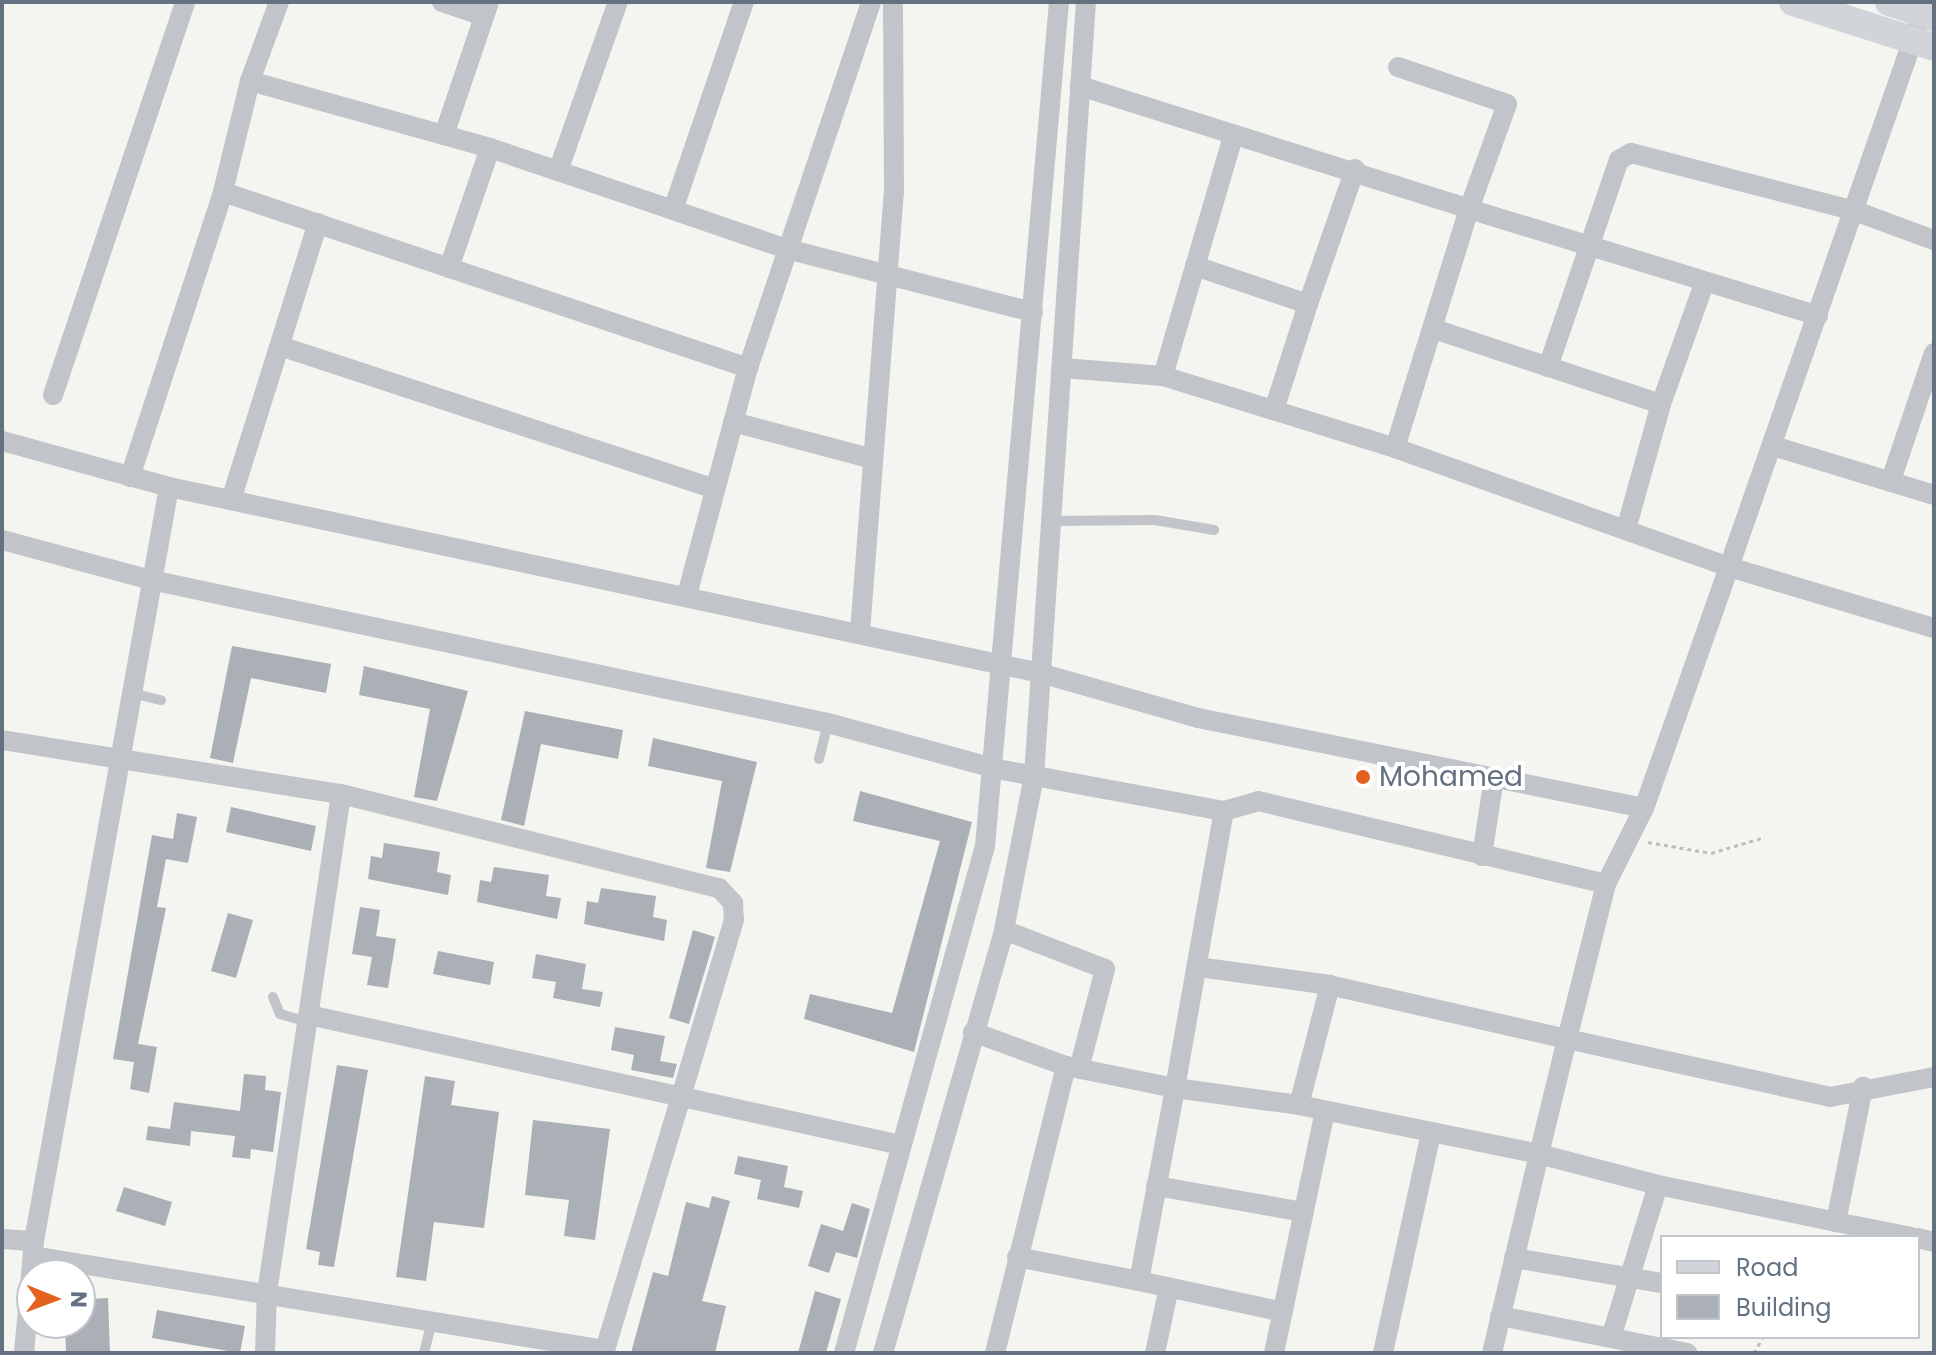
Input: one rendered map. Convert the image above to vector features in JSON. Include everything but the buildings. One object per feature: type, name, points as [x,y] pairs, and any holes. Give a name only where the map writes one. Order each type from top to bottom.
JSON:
[{"type":"main road","points":[[1793,2],[1923,44]]},
{"type":"main road","points":[[1889,2],[1928,11]]},
{"type":"street","points":[[53,395],[185,2]]},
{"type":"street","points":[[130,477],[223,192],[250,81],[279,2]]},
{"type":"street","points":[[442,2],[486,9],[444,135]]},
{"type":"street","points":[[558,171],[618,2]]},
{"type":"street","points":[[673,210],[744,2]]},
{"type":"street","points":[[687,595],[748,368],[871,2]]},
{"type":"street","points":[[860,632],[888,272],[893,2]]},
{"type":"street","points":[[844,1353],[977,883],[997,769],[1059,2]]},
{"type":"street","points":[[886,1352],[1004,930],[1034,776],[1086,2]]},
{"type":"street","points":[[1492,1353],[1606,884],[1644,808],[1855,211],[1923,44],[1928,11]]},
{"type":"street","points":[[1395,448],[1469,209],[1507,104],[1398,67]]},
{"type":"street","points":[[250,81],[490,148],[787,249],[888,272],[1033,312]]},
{"type":"street","points":[[1080,86],[1233,136],[1355,169],[1704,284],[1818,316]]},
{"type":"street","points":[[1163,376],[1233,136]]},
{"type":"street","points":[[449,268],[490,148]]},
{"type":"street","points":[[1548,367],[1587,245],[1619,160],[1631,153],[1855,211],[1934,240]]},
{"type":"street","points":[[1275,407],[1355,169]]},
{"type":"street","points":[[223,192],[748,368]]},
{"type":"street","points":[[232,497],[318,223]]},
{"type":"street","points":[[1195,266],[1308,304]]},
{"type":"street","points":[[1627,526],[1661,404],[1704,284]]},
{"type":"street","points":[[1434,329],[1661,404]]},
{"type":"street","points":[[280,346],[715,489]]},
{"type":"street","points":[[1891,480],[1932,365]]},
{"type":"street","points":[[1063,368],[1163,376],[1275,407],[1627,526],[1729,567],[1934,628]]},
{"type":"street","points":[[733,422],[873,459]]},
{"type":"street","points":[[2,441],[169,487],[232,497],[1040,673],[1198,718],[1644,808]]},
{"type":"street","points":[[1773,446],[1934,495]]},
{"type":"street","points":[[24,1353],[34,1248],[130,693],[169,487]]},
{"type":"street","points":[[2,540],[151,580],[828,723],[997,769],[1224,811],[1258,801],[1606,884]]},
{"type":"street","points":[[2,740],[119,756],[341,794],[719,888],[733,903],[734,920],[604,1351],[267,1293],[34,1248],[2,1239]]},
{"type":"street","points":[[1482,856],[1494,778]]},
{"type":"street","points":[[265,1353],[267,1293],[341,794]]},
{"type":"street","points":[[1139,1281],[1199,967],[1224,811]]},
{"type":"street","points":[[995,1353],[1017,1257],[1105,969],[1004,930]]},
{"type":"street","points":[[1199,967],[1330,985],[1830,1097],[1863,1087],[1934,1077]]},
{"type":"street","points":[[1299,1105],[1330,985]]},
{"type":"street","points":[[309,1019],[489,1045],[901,1145]]},
{"type":"street","points":[[973,1032],[1073,1068],[1175,1088],[1299,1105],[1539,1154],[1658,1185],[1901,1235]]},
{"type":"street","points":[[1836,1222],[1863,1087]]},
{"type":"street","points":[[1274,1353],[1325,1112]]},
{"type":"street","points":[[1383,1353],[1431,1132]]},
{"type":"street","points":[[1611,1338],[1633,1277],[1658,1185]]},
{"type":"street","points":[[1156,1186],[1304,1212]]},
{"type":"street","points":[[1017,1257],[1283,1312]]},
{"type":"street","points":[[1514,1258],[1660,1283]]},
{"type":"street","points":[[1155,1353],[1169,1287]]},
{"type":"street","points":[[1500,1316],[1687,1353]]},
{"type":"lane","points":[[1049,521],[1155,520],[1214,530]]},
{"type":"lane","points":[[130,693],[161,700]]},
{"type":"lane","points":[[819,759],[828,723]]},
{"type":"lane","points":[[273,997],[280,1014],[309,1019]]},
{"type":"lane","points":[[424,1353],[432,1321]]},
{"type":"path","points":[[1631,839],[1711,853],[1765,837]]},
{"type":"place","name":"Mohamed","points":[[1363,777]]}]
